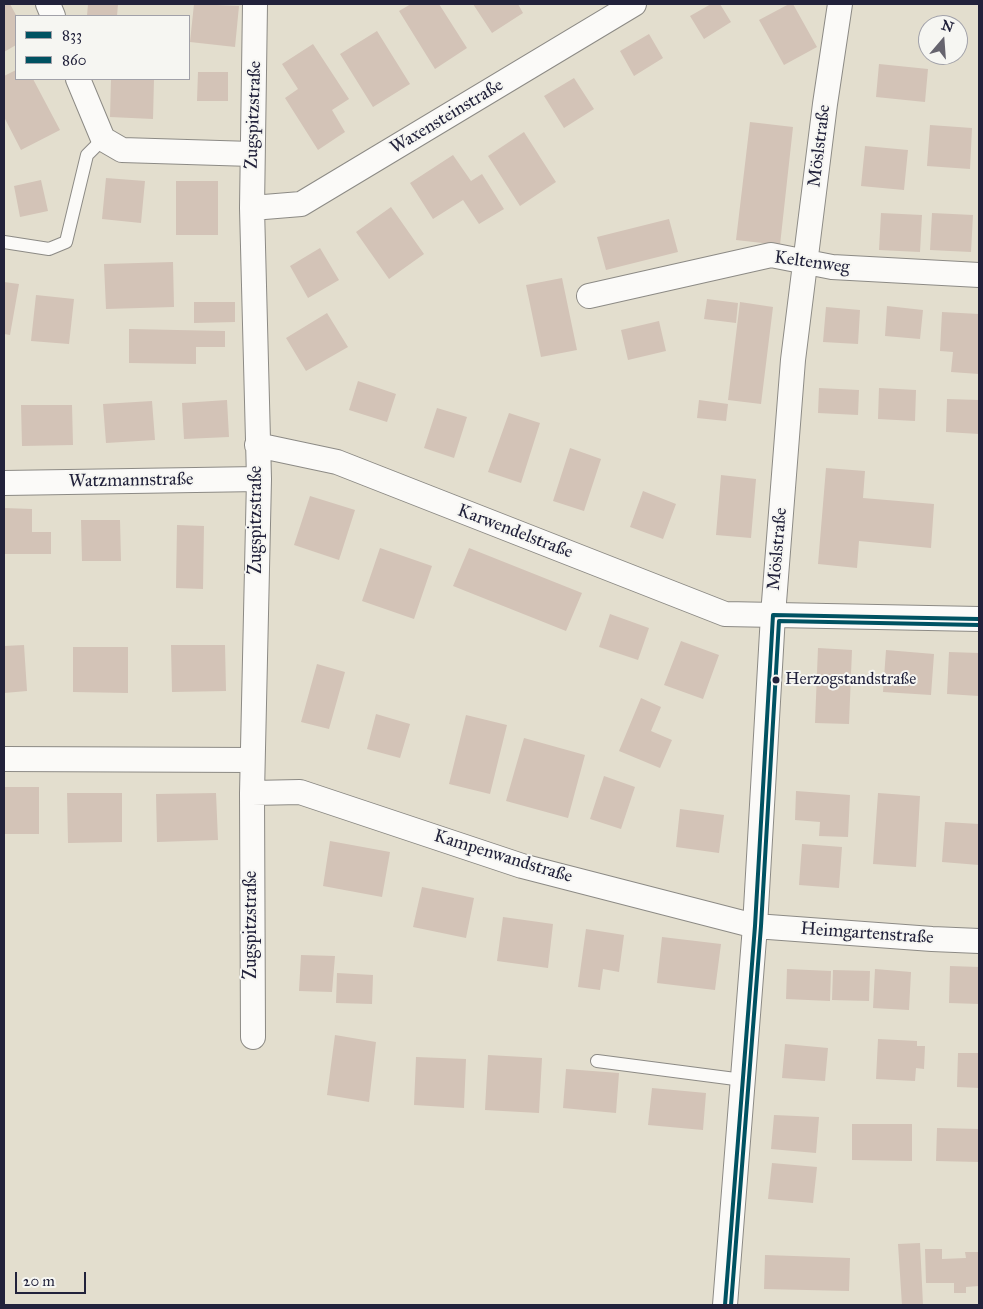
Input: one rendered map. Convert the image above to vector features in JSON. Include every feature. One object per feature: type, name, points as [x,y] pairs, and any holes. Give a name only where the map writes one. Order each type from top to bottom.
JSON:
[{"type":"street","name":"Zugspitzstraße","points":[[253,1037],[252,760],[259,479],[252,208],[255,4]]},
{"type":"street","name":"Waxensteinstraße","points":[[252,208],[301,204],[634,4]]},
{"type":"street","name":"Möslstraße","points":[[725,1305],[755,926],[773,615],[793,360],[825,104],[840,4]]},
{"type":"street","points":[[78,80],[103,139],[122,150],[252,154]]},
{"type":"street","name":"Keltenweg","points":[[589,296],[771,255],[832,267],[979,275]]},
{"type":"street","name":"Karwendelstraße","points":[[257,446],[337,462],[725,614],[773,615]]},
{"type":"street","name":"Watzmannstraße","points":[[4,483],[259,479]]},
{"type":"street","points":[[773,615],[979,619]]},
{"type":"street","points":[[4,759],[252,760]]},
{"type":"street","name":"Kampenwandstraße","points":[[252,793],[300,792],[522,866],[755,926]]},
{"type":"street","name":"Heimgartenstraße","points":[[755,926],[979,941]]},
{"type":"lane","points":[[4,242],[49,249],[66,242],[86,155],[103,139]]},
{"type":"lane","points":[[596,1061],[743,1080]]},
{"type":"building","points":[[4,4],[10,4],[16,15],[15,46],[4,52]]},
{"type":"building","points":[[88,4],[118,4],[117,15],[87,15]]},
{"type":"building","points":[[194,4],[239,6],[235,47],[190,42]]},
{"type":"building","points":[[411,4],[439,4],[467,48],[435,69],[399,11]]},
{"type":"building","points":[[473,4],[518,4],[523,13],[492,33]]},
{"type":"building","points":[[711,4],[720,4],[731,22],[704,39],[690,16]]},
{"type":"building","points":[[789,4],[793,4],[817,47],[784,65],[759,20]]},
{"type":"building","points":[[377,31],[410,84],[373,107],[340,54]]},
{"type":"building","points":[[649,34],[663,58],[634,76],[620,51]]},
{"type":"building","points":[[313,44],[349,99],[332,110],[345,132],[318,150],[285,98],[298,89],[282,64]]},
{"type":"building","points":[[879,64],[928,69],[925,102],[876,97]]},
{"type":"building","points":[[15,70],[15,80],[34,80],[60,130],[21,150],[4,117],[4,76]]},
{"type":"building","points":[[198,72],[228,72],[228,101],[197,101]]},
{"type":"building","points":[[574,78],[594,109],[564,128],[544,96]]},
{"type":"building","points":[[111,80],[154,80],[153,119],[110,117]]},
{"type":"building","points":[[750,122],[793,127],[780,245],[736,240]]},
{"type":"building","points":[[930,125],[972,128],[970,169],[927,166]]},
{"type":"building","points":[[524,132],[556,182],[520,206],[488,156]]},
{"type":"building","points":[[865,146],[908,150],[904,190],[861,186]]},
{"type":"building","points":[[453,155],[471,181],[482,174],[504,209],[479,224],[463,200],[433,219],[410,183]]},
{"type":"building","points":[[106,178],[145,181],[141,223],[102,219]]},
{"type":"building","points":[[41,180],[48,211],[20,217],[14,186]]},
{"type":"building","points":[[176,181],[218,181],[218,235],[176,235]]},
{"type":"building","points":[[391,207],[424,254],[389,279],[356,232]]},
{"type":"building","points":[[881,213],[922,215],[920,252],[879,250]]},
{"type":"building","points":[[932,213],[973,215],[971,252],[930,250]]},
{"type":"building","points":[[669,219],[678,252],[606,270],[597,237]]},
{"type":"building","points":[[320,248],[339,280],[308,298],[290,266]]},
{"type":"building","points":[[173,262],[174,307],[106,309],[104,264]]},
{"type":"building","points":[[562,278],[577,350],[541,357],[526,285]]},
{"type":"building","points":[[4,282],[19,284],[10,335],[4,334]]},
{"type":"building","points":[[36,295],[74,299],[69,344],[31,341]]},
{"type":"building","points":[[707,299],[738,303],[736,323],[704,319]]},
{"type":"building","points":[[194,302],[235,302],[235,322],[194,323]]},
{"type":"building","points":[[740,302],[773,307],[761,404],[728,400]]},
{"type":"building","points":[[887,306],[923,310],[920,339],[885,336]]},
{"type":"building","points":[[826,307],[860,310],[858,344],[823,342]]},
{"type":"building","points":[[942,312],[979,314],[979,374],[951,372],[953,352],[940,351]]},
{"type":"building","points":[[327,313],[348,347],[306,371],[286,338]]},
{"type":"building","points":[[659,321],[666,351],[628,360],[621,330]]},
{"type":"building","points":[[129,329],[225,331],[225,347],[196,347],[196,364],[129,363]]},
{"type":"building","points":[[358,381],[396,394],[387,422],[349,410]]},
{"type":"building","points":[[819,388],[859,390],[858,415],[818,413]]},
{"type":"building","points":[[879,388],[916,390],[915,421],[878,419]]},
{"type":"building","points":[[947,399],[979,400],[979,434],[946,432]]},
{"type":"building","points":[[227,400],[229,437],[184,439],[182,403]]},
{"type":"building","points":[[699,400],[728,404],[726,421],[697,418]]},
{"type":"building","points":[[152,401],[155,440],[106,443],[103,404]]},
{"type":"building","points":[[21,405],[72,405],[73,445],[22,446]]},
{"type":"building","points":[[437,408],[467,417],[454,458],[424,448]]},
{"type":"building","points":[[509,413],[540,423],[521,483],[488,472]]},
{"type":"building","points":[[570,448],[601,459],[584,511],[553,501]]},
{"type":"building","points":[[826,468],[865,471],[863,498],[934,504],[931,548],[859,541],[857,568],[818,564]]},
{"type":"building","points":[[721,475],[756,479],[751,538],[716,535]]},
{"type":"building","points":[[643,491],[676,504],[663,539],[630,527]]},
{"type":"building","points":[[310,496],[355,510],[339,560],[294,545]]},
{"type":"building","points":[[4,508],[32,509],[32,532],[51,532],[51,554],[4,554]]},
{"type":"building","points":[[81,520],[120,520],[121,561],[82,561]]},
{"type":"building","points":[[177,525],[204,526],[203,589],[176,588]]},
{"type":"building","points":[[380,548],[432,566],[414,619],[362,601]]},
{"type":"building","points":[[469,548],[582,593],[566,631],[453,586]]},
{"type":"building","points":[[610,614],[649,628],[638,660],[599,647]]},
{"type":"building","points":[[681,641],[719,655],[703,699],[664,685]]},
{"type":"building","points":[[24,645],[27,691],[4,693],[4,646]]},
{"type":"building","points":[[171,645],[225,645],[226,691],[172,692]]},
{"type":"building","points":[[73,647],[128,647],[128,693],[73,692]]},
{"type":"building","points":[[818,648],[852,650],[849,724],[815,723]]},
{"type":"building","points":[[886,650],[934,654],[931,695],[883,692]]},
{"type":"building","points":[[949,652],[979,653],[979,696],[947,694]]},
{"type":"building","points":[[317,664],[345,672],[329,729],[301,722]]},
{"type":"building","points":[[641,698],[661,707],[651,731],[672,740],[660,768],[619,751]]},
{"type":"building","points":[[376,714],[410,724],[400,758],[367,749]]},
{"type":"building","points":[[466,715],[507,725],[490,794],[449,784]]},
{"type":"building","points":[[524,738],[585,755],[568,818],[506,801]]},
{"type":"building","points":[[604,776],[635,787],[621,829],[590,819]]},
{"type":"building","points":[[4,787],[39,787],[39,834],[4,834]]},
{"type":"building","points":[[796,791],[850,795],[848,837],[819,836],[820,822],[795,820]]},
{"type":"building","points":[[67,793],[122,793],[122,842],[68,843]]},
{"type":"building","points":[[216,793],[218,840],[157,842],[156,794]]},
{"type":"building","points":[[878,793],[920,796],[916,867],[873,864]]},
{"type":"building","points":[[680,809],[724,815],[719,853],[676,847]]},
{"type":"building","points":[[945,822],[979,824],[979,865],[942,862]]},
{"type":"building","points":[[330,841],[390,852],[382,897],[323,886]]},
{"type":"building","points":[[802,844],[842,847],[839,888],[799,885]]},
{"type":"building","points":[[422,887],[474,898],[466,938],[413,927]]},
{"type":"building","points":[[503,917],[553,924],[548,968],[497,961]]},
{"type":"building","points":[[586,929],[624,935],[619,972],[603,969],[600,990],[578,987]]},
{"type":"building","points":[[662,937],[721,944],[715,990],[657,983]]},
{"type":"building","points":[[301,955],[335,956],[332,992],[299,991]]},
{"type":"building","points":[[950,966],[979,967],[979,1004],[949,1003]]},
{"type":"building","points":[[787,969],[831,971],[830,1001],[786,999]]},
{"type":"building","points":[[875,969],[911,972],[909,1010],[873,1008]]},
{"type":"building","points":[[833,970],[870,971],[869,1001],[832,1000]]},
{"type":"building","points":[[337,973],[373,975],[372,1004],[336,1003]]},
{"type":"building","points":[[335,1035],[376,1042],[369,1102],[327,1095]]},
{"type":"building","points":[[878,1039],[917,1041],[917,1046],[925,1046],[924,1069],[916,1068],[915,1081],[876,1079]]},
{"type":"building","points":[[785,1044],[828,1048],[825,1081],[782,1078]]},
{"type":"building","points":[[958,1053],[979,1053],[979,1088],[957,1087]]},
{"type":"building","points":[[488,1055],[542,1058],[539,1113],[485,1110]]},
{"type":"building","points":[[416,1057],[466,1059],[464,1108],[414,1105]]},
{"type":"building","points":[[566,1069],[619,1073],[616,1113],[563,1108]]},
{"type":"building","points":[[652,1088],[706,1093],[703,1130],[648,1125]]},
{"type":"building","points":[[774,1115],[819,1117],[816,1153],[771,1149]]},
{"type":"building","points":[[852,1124],[912,1124],[912,1161],[852,1160]]},
{"type":"building","points":[[937,1128],[979,1129],[979,1162],[936,1161]]},
{"type":"building","points":[[772,1163],[817,1167],[813,1203],[768,1199]]},
{"type":"building","points":[[920,1243],[923,1305],[902,1305],[898,1244]]},
{"type":"building","points":[[925,1249],[942,1249],[942,1259],[966,1258],[965,1252],[979,1252],[979,1286],[966,1287],[966,1293],[954,1293],[954,1283],[926,1283]]},
{"type":"building","points":[[765,1255],[850,1258],[849,1291],[764,1289]]},
{"type":"transit line","name":"833","points":[[725,1305],[755,926],[773,615],[979,619]]},
{"type":"transit line","name":"860","points":[[731,1305],[761,926],[779,621],[979,625]]},
{"type":"place","name":"Herzogstandstraße","points":[[776,680]]}]
